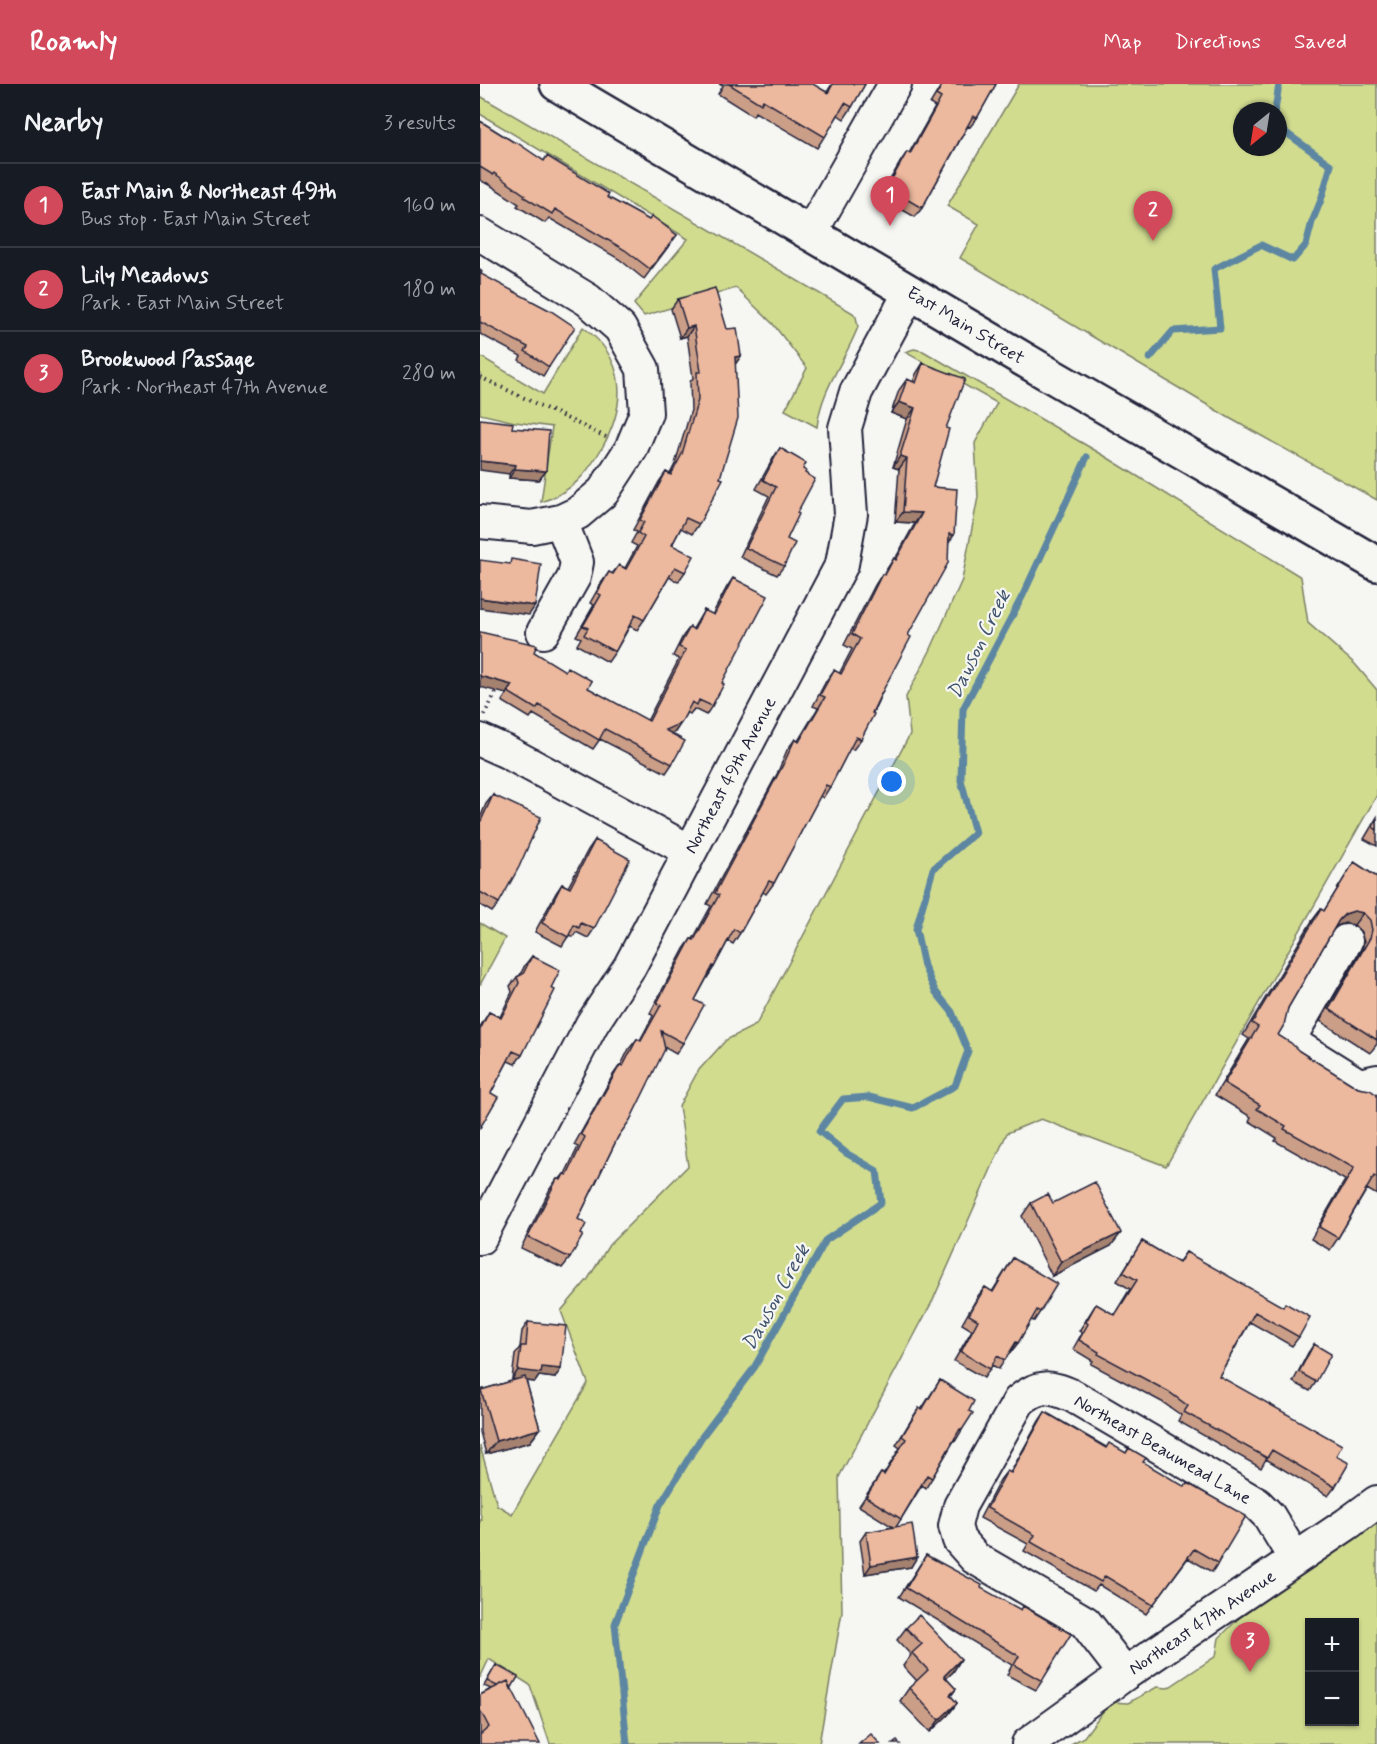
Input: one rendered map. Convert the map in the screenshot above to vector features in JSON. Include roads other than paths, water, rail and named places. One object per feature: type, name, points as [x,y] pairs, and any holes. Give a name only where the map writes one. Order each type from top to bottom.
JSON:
[{"type":"main road","name":"East Main Street","points":[[557,84],[1377,564]]},
{"type":"street","points":[[810,234],[895,84]]},
{"type":"street","points":[[480,234],[588,300],[620,328],[643,369],[646,413],[631,449],[603,492],[578,513],[561,521],[532,527],[480,522]]},
{"type":"street","name":"Northeast 49th Avenue","points":[[480,1238],[592,1024],[630,966],[842,564],[851,514],[845,428],[856,392],[910,292]]},
{"type":"street","points":[[543,632],[574,577],[577,562],[561,521]]},
{"type":"street","points":[[480,740],[507,752],[690,851]]},
{"type":"street","points":[[1346,941],[1295,1029],[1293,1039],[1299,1048],[1359,1085],[1377,1081]]},
{"type":"street","name":"Northeast Beaumead Lane","points":[[1125,1674],[1085,1622],[975,1558],[960,1540],[955,1526],[960,1506],[1019,1401],[1031,1391],[1044,1388],[1059,1390],[1073,1396],[1257,1504],[1269,1516],[1295,1559]]},
{"type":"street","name":"Northeast 47th Avenue","points":[[1028,1744],[1125,1674],[1377,1502]]},
{"type":"waterway","name":"Dawson Creek","points":[[1276,102],[1279,84]]},
{"type":"waterway","name":"Dawson Creek","points":[[1150,358],[1173,331],[1220,328],[1214,269],[1261,245],[1293,260],[1306,245],[1331,165],[1287,133]]},
{"type":"waterway","name":"Dawson Creek","points":[[627,1744],[615,1624],[660,1505],[701,1438],[754,1368],[826,1240],[881,1203],[877,1171],[846,1153],[819,1131],[843,1099],[869,1097],[913,1108],[955,1086],[968,1051],[952,1012],[935,991],[924,966],[916,929],[933,869],[975,833],[961,780],[963,709],[1023,595],[1087,457]]},
{"type":"place","name":"East Main & Northeast 49th","points":[[890,226]]},
{"type":"place","name":"Lily Meadows","points":[[1153,241]]},
{"type":"place","name":"Brookwood Passage","points":[[1250,1672]]}]
